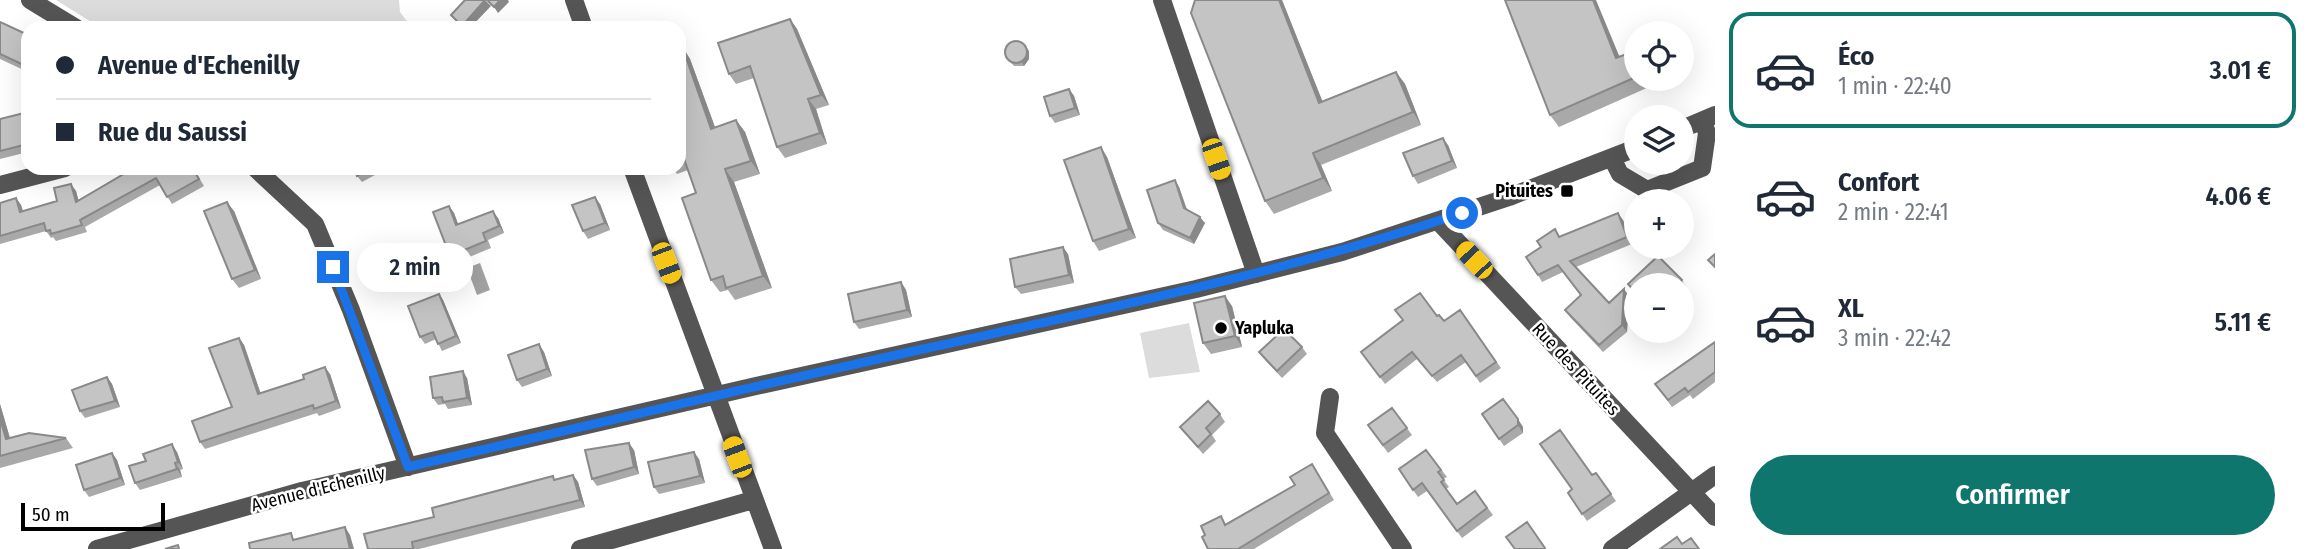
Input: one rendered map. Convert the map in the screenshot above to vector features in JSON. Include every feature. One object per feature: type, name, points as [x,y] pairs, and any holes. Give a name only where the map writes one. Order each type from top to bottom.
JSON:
[{"type":"street","points":[[30,0],[64,21]]},
{"type":"street","points":[[574,0],[582,21]]},
{"type":"street","points":[[1161,0],[1256,274]]},
{"type":"street","points":[[1612,158],[1620,174],[1647,190],[1702,168],[1709,118]]},
{"type":"street","name":"Avenue d'Echenilly","points":[[97,549],[302,491],[1256,274],[1342,252],[1438,221],[1624,153]]},
{"type":"street","points":[[0,185],[38,175]]},
{"type":"street","points":[[263,175],[316,224],[351,310],[408,467]]},
{"type":"street","points":[[635,175],[773,549]]},
{"type":"street","name":"Rue des Pituites","points":[[1438,221],[1715,517]]},
{"type":"street","points":[[1331,397],[1325,433],[1404,549]]},
{"type":"street","points":[[1612,549],[1715,475]]},
{"type":"street","points":[[580,549],[753,500]]},
{"type":"shaded area","points":[[56,0],[399,0],[400,12],[407,21],[90,21]]},
{"type":"shaded area","points":[[480,263],[490,290],[477,295],[467,268]]},
{"type":"shaded area","points":[[1189,323],[1200,372],[1149,378],[1140,333]]},
{"type":"building","points":[[465,0],[485,0],[466,21],[457,21],[451,15]]},
{"type":"building","points":[[487,0],[500,0],[494,7]]},
{"type":"building","points":[[1195,0],[1279,0],[1319,103],[1396,72],[1413,112],[1313,153],[1323,178],[1265,201],[1191,13]]},
{"type":"building","points":[[1505,0],[1593,0],[1616,58],[1624,55],[1624,82],[1550,115]]},
{"type":"building","points":[[790,19],[821,95],[808,99],[820,133],[777,147],[750,66],[729,74],[718,43]]},
{"type":"building","points":[[0,22],[21,32],[21,64],[0,54]]},
{"type":"building","points":[[1016,41],[1024,44],[1027,52],[1024,60],[1016,63],[1008,60],[1005,52],[1008,44]]},
{"type":"building","points":[[686,57],[711,129],[736,120],[751,161],[725,169],[763,276],[726,288],[723,276],[711,280],[682,198],[696,193],[686,165]]},
{"type":"building","points":[[1069,89],[1075,108],[1050,116],[1044,97]]},
{"type":"building","points":[[21,114],[21,146],[0,151],[0,119]]},
{"type":"building","points":[[1443,138],[1452,161],[1413,176],[1403,153]]},
{"type":"building","points":[[1101,147],[1129,229],[1093,241],[1064,160]]},
{"type":"building","points":[[122,175],[196,175],[199,179],[167,197],[156,178],[80,220],[82,225],[51,234],[50,230],[46,231],[44,223],[0,236],[0,203],[16,198],[20,212],[57,201],[54,188],[71,184],[76,202]]},
{"type":"building","points":[[1175,180],[1184,208],[1200,217],[1190,238],[1158,223],[1147,190]]},
{"type":"building","points":[[595,197],[605,223],[583,231],[572,205]]},
{"type":"building","points":[[227,202],[255,270],[232,279],[204,211]]},
{"type":"building","points":[[449,206],[456,225],[493,211],[499,226],[483,233],[486,241],[450,256],[433,212]]},
{"type":"building","points":[[1618,213],[1624,229],[1624,238],[1570,261],[1609,303],[1624,289],[1622,325],[1599,345],[1565,310],[1581,295],[1558,265],[1538,275],[1526,257],[1541,247],[1537,241],[1555,229],[1559,237]]},
{"type":"building","points":[[1063,247],[1069,275],[1015,287],[1010,259]]},
{"type":"building","points":[[1715,254],[1715,267],[1708,260]]},
{"type":"building","points":[[1655,259],[1661,259],[1675,273],[1640,273]]},
{"type":"building","points":[[901,282],[907,310],[854,322],[848,294]]},
{"type":"building","points":[[1420,293],[1444,321],[1460,310],[1496,362],[1476,376],[1461,355],[1432,376],[1412,352],[1380,377],[1361,352],[1403,320],[1395,310]]},
{"type":"building","points":[[439,294],[456,336],[438,344],[433,332],[420,337],[408,306]]},
{"type":"building","name":"Yapluka","points":[[1225,296],[1235,336],[1203,343],[1194,303]]},
{"type":"building","points":[[1284,329],[1302,347],[1277,371],[1259,352]]},
{"type":"building","points":[[239,338],[258,394],[304,379],[303,375],[325,367],[336,401],[314,409],[313,405],[200,442],[192,421],[232,407],[209,348]]},
{"type":"building","points":[[1715,342],[1715,372],[1688,392],[1685,388],[1668,400],[1655,384]]},
{"type":"building","points":[[539,344],[547,369],[517,380],[508,355]]},
{"type":"building","points":[[463,371],[467,398],[443,402],[442,397],[433,398],[430,377]]},
{"type":"building","points":[[107,377],[115,401],[80,411],[72,390]]},
{"type":"building","points":[[1503,399],[1518,419],[1518,425],[1499,439],[1482,414]]},
{"type":"building","points":[[1208,401],[1220,414],[1206,428],[1211,434],[1198,447],[1180,427]]},
{"type":"building","points":[[1392,408],[1407,428],[1383,445],[1368,425]]},
{"type":"building","points":[[0,418],[6,439],[29,433],[66,438],[0,456]]},
{"type":"building","points":[[1560,430],[1592,475],[1596,473],[1611,494],[1582,514],[1568,493],[1572,489],[1540,444]]},
{"type":"building","points":[[629,443],[634,467],[592,479],[585,450]]},
{"type":"building","points":[[172,444],[178,462],[175,463],[177,469],[135,483],[129,466],[146,461],[143,454]]},
{"type":"building","points":[[1426,450],[1441,470],[1438,472],[1444,480],[1441,482],[1457,504],[1475,491],[1487,508],[1457,531],[1422,483],[1413,490],[1399,469]]},
{"type":"building","points":[[694,452],[700,476],[654,487],[648,462]]},
{"type":"building","points":[[112,453],[120,478],[84,490],[76,465]]},
{"type":"building","points":[[1312,464],[1329,493],[1238,549],[1208,549],[1202,537],[1205,535],[1201,526],[1221,516],[1225,525],[1295,485],[1290,477]]},
{"type":"building","points":[[573,475],[580,500],[412,542],[413,549],[368,549],[364,534],[434,517],[432,508],[553,476],[554,480]]},
{"type":"building","points":[[1527,522],[1545,548],[1515,549],[1506,537]]},
{"type":"building","points":[[345,527],[350,549],[250,549],[249,543],[291,533],[293,540]]},
{"type":"building","points":[[1677,537],[1682,544],[1691,538],[1699,549],[1660,549]]},
{"type":"place","name":"Pituites","points":[[1567,191]]},
{"type":"place","name":"Yapluka","points":[[1221,328]]},
{"type":"route","points":[[333,267],[408,467],[755,386],[1196,289],[1342,252],[1462,213]]}]
